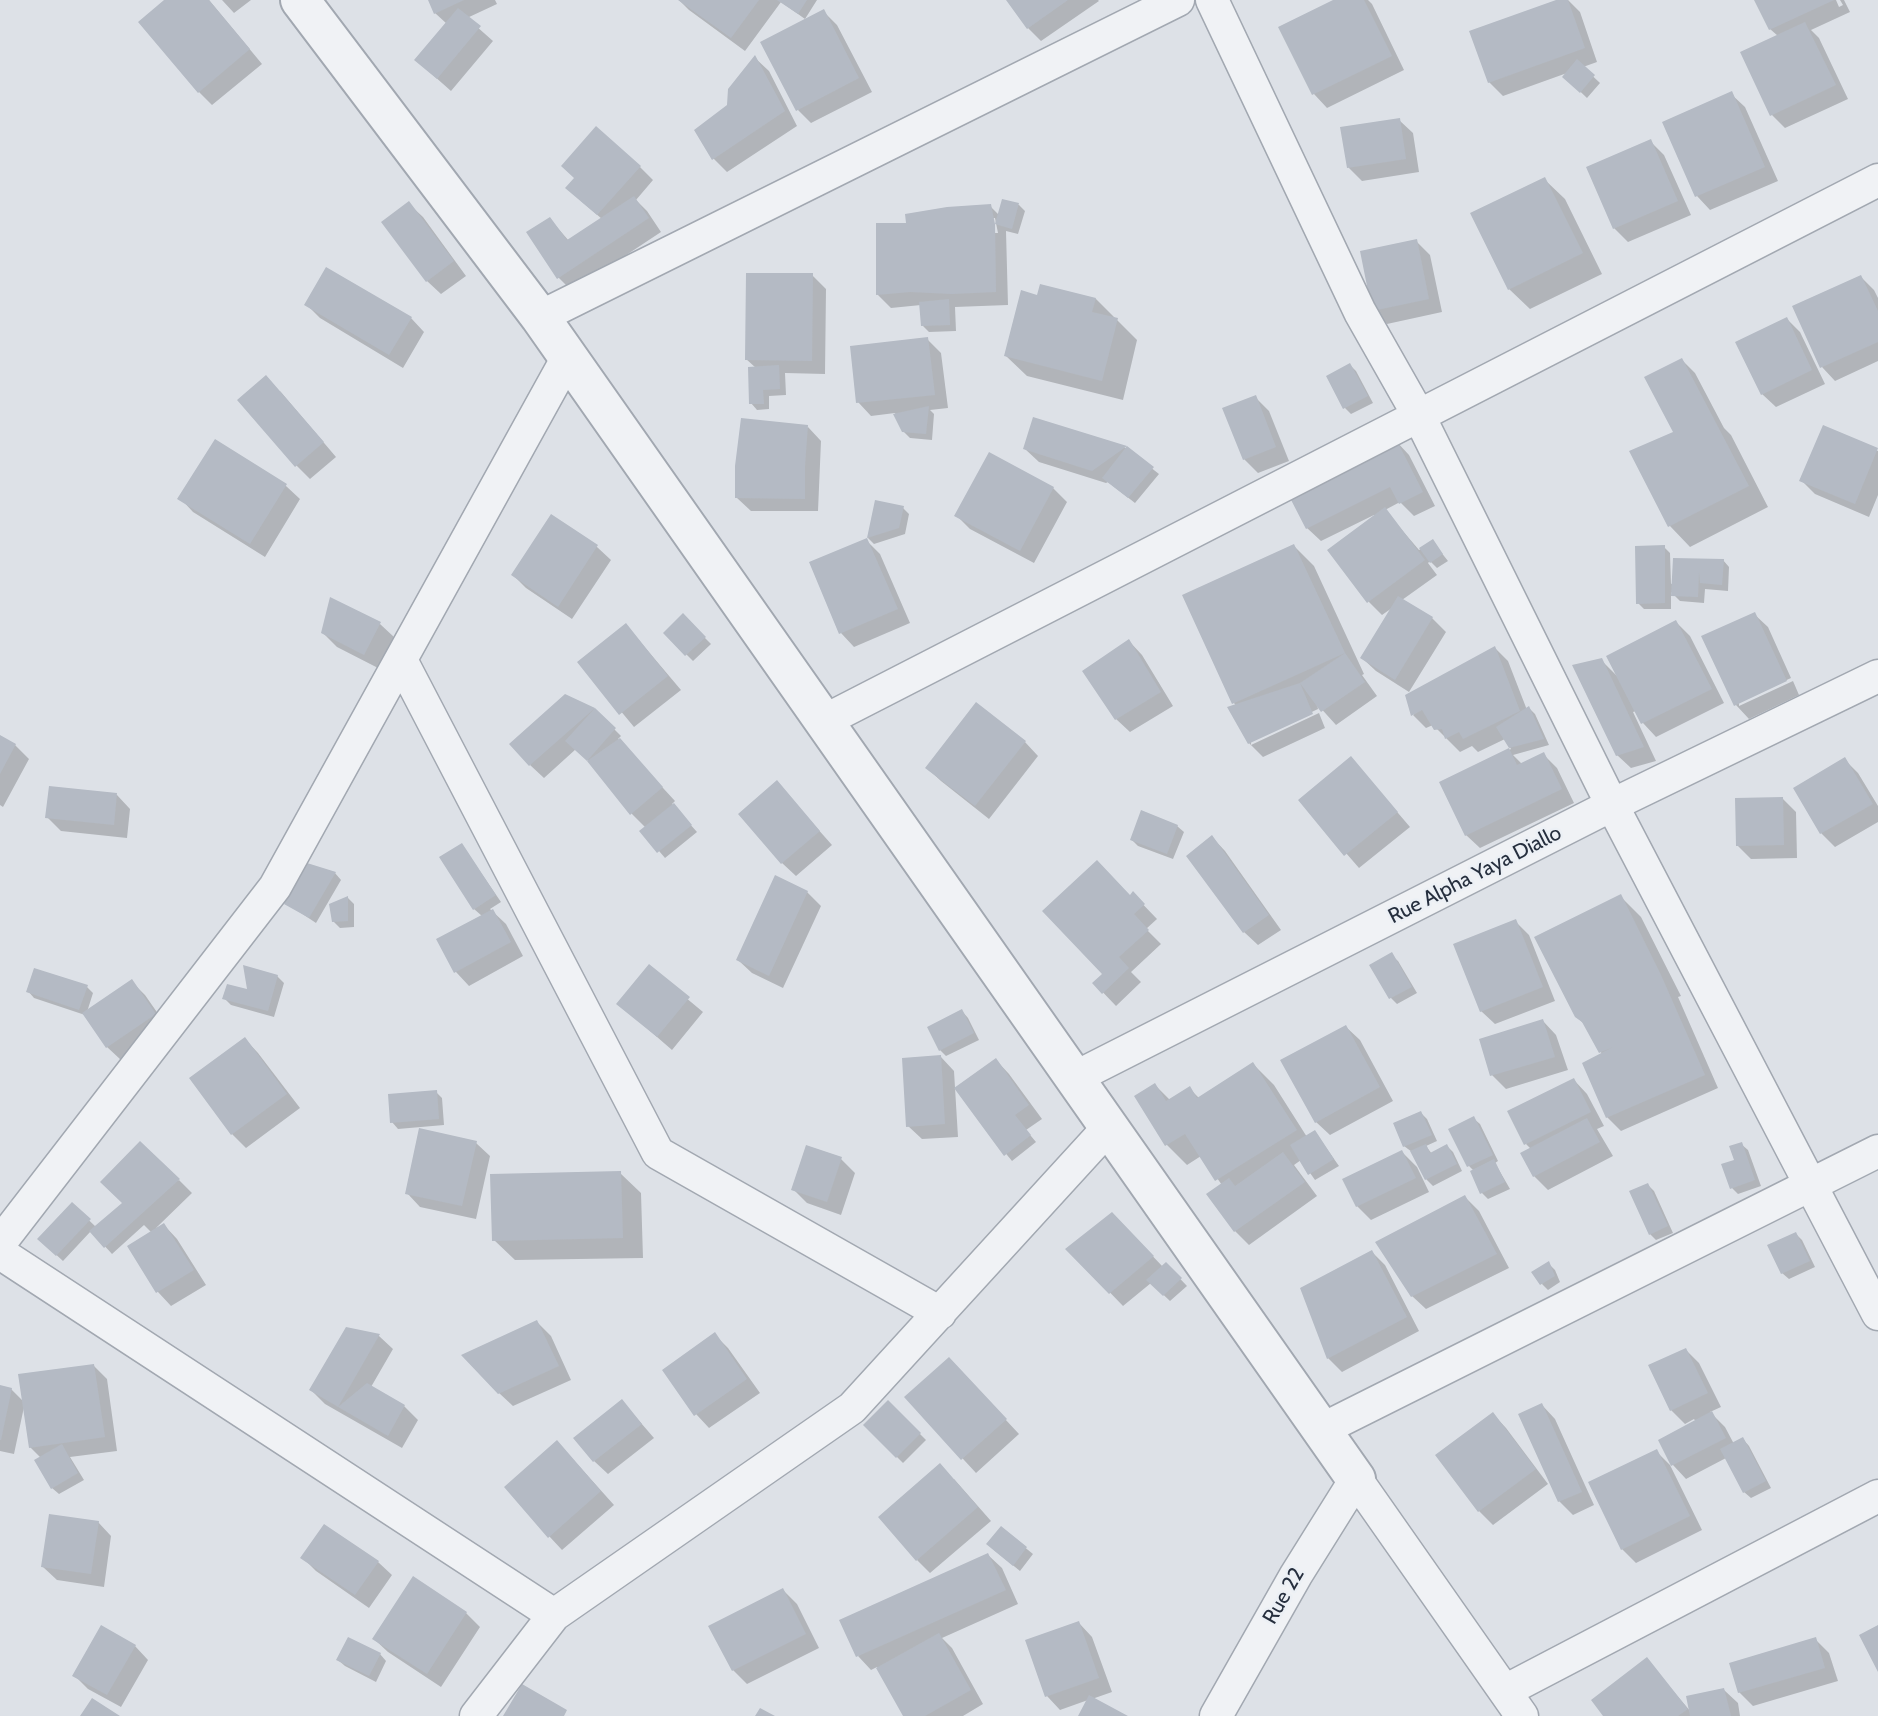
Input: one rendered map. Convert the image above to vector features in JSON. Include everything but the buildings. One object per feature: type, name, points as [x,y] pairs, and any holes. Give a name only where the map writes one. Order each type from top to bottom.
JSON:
[{"type":"street","points":[[300,0],[540,317],[1513,1704],[1878,1496]]},
{"type":"street","points":[[540,317],[1178,0]]},
{"type":"street","points":[[1212,0],[1360,312],[1419,416],[1612,805],[1878,1314]]},
{"type":"street","points":[[824,721],[1878,180]]},
{"type":"street","points":[[0,1243],[275,887],[568,357]]},
{"type":"street","points":[[401,660],[658,1153],[940,1313]]},
{"type":"street","name":"Rue Alpha Yaya Diallo","points":[[1074,1078],[1612,805],[1878,676]]},
{"type":"street","points":[[476,1716],[554,1615],[852,1408],[1109,1127]]},
{"type":"street","points":[[1321,1430],[1878,1151]]},
{"type":"street","points":[[0,1254],[554,1615]]},
{"type":"street","name":"Rue 22","points":[[1216,1716],[1296,1574],[1356,1479]]}]
